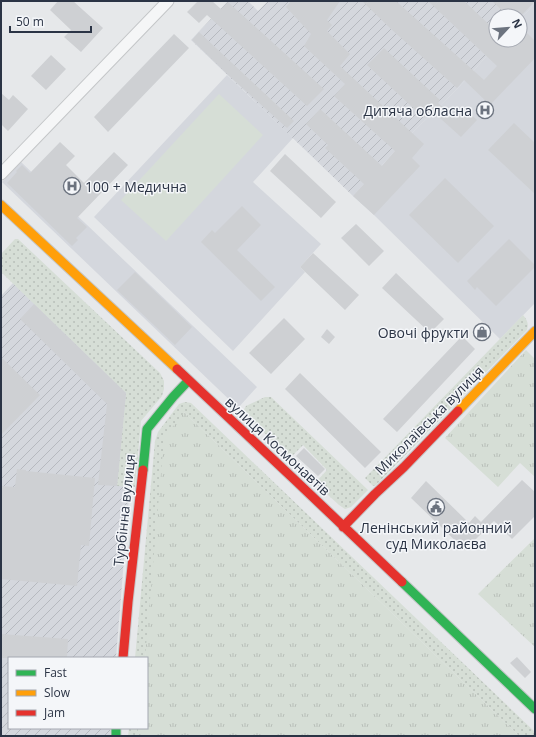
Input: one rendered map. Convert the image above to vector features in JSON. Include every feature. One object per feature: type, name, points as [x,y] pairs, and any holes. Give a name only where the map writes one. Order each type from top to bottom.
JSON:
[{"type":"main road","name":"вулиця Космонавтів","points":[[1,205],[297,482],[535,709]]},
{"type":"main road","name":"Миколаївська вулиця","points":[[343,527],[404,467],[535,331]]},
{"type":"main road","name":"Турбінна вулиця","points":[[123,657],[147,430],[173,397],[188,381]]},
{"type":"street","points":[[1,174],[168,1]]},
{"type":"shaded area","points":[[228,1],[248,1],[258,11],[268,1],[535,1],[528,11],[528,8],[488,8],[488,48],[494,48],[458,88],[412,133],[353,196],[191,40]]},
{"type":"shaded area","points":[[535,3],[535,303],[500,339],[353,196],[412,133],[458,88],[494,48],[528,48],[528,11]]},
{"type":"shaded area","points":[[227,75],[293,138],[253,182],[321,244],[300,267],[305,272],[233,351],[94,217]]},
{"type":"shaded area","points":[[21,162],[257,387],[238,408],[2,182]]},
{"type":"shaded area","points":[[13,283],[137,398],[116,657],[8,657],[8,729],[110,729],[110,736],[1,736],[1,296]]},
{"type":"green space","points":[[219,94],[263,135],[166,241],[121,200]]},
{"type":"green space","points":[[15,239],[18,239],[160,373],[164,381],[162,396],[141,421],[135,487],[117,486],[126,393],[1,272],[1,254]]},
{"type":"green space","points":[[523,315],[526,318],[528,325],[527,330],[376,485],[373,486],[365,478]]},
{"type":"green space","points":[[526,350],[535,359],[535,477],[520,463],[498,487],[445,438]]},
{"type":"green space","points":[[265,397],[271,397],[368,490],[351,507],[345,509],[339,505],[315,483],[327,470],[303,445],[290,458],[244,413],[243,411],[246,406]]},
{"type":"green space","points":[[185,402],[191,403],[535,732],[535,736],[519,736],[184,412],[145,657],[135,657],[155,441],[158,432],[179,404]]},
{"type":"green space","points":[[184,412],[519,736],[138,736],[138,729],[148,729],[148,657],[145,657],[164,438]]},
{"type":"green space","points":[[535,538],[535,647],[478,594]]},
{"type":"green space","points":[[129,729],[138,729],[138,736],[128,736]]},
{"type":"building","points":[[58,1],[73,1],[103,28],[81,52],[64,37],[71,30],[50,10]]},
{"type":"building","points":[[198,1],[212,1],[221,9],[228,2],[324,89],[307,106],[207,15],[199,23],[187,12]]},
{"type":"building","points":[[291,1],[340,1],[327,20],[332,25],[327,31],[350,54],[340,66],[424,144],[412,158],[420,166],[374,215],[353,196],[364,184],[325,148],[328,145],[306,124],[320,109],[382,166],[395,151],[334,96],[345,84],[304,46],[311,34],[286,7]]},
{"type":"building","points":[[362,1],[396,1],[484,80],[497,66],[428,1],[464,1],[488,24],[488,48],[528,48],[528,34],[535,41],[535,58],[490,105],[464,80],[457,88]]},
{"type":"building","points":[[492,1],[535,1],[528,8],[499,8]]},
{"type":"building","points":[[199,32],[294,121],[287,128],[192,40]]},
{"type":"building","points":[[174,34],[189,48],[108,132],[94,117]]},
{"type":"building","points":[[384,48],[440,100],[438,103],[456,119],[465,109],[477,120],[461,137],[431,110],[424,118],[367,65]]},
{"type":"building","points":[[51,55],[66,69],[46,90],[31,76]]},
{"type":"building","points":[[1,93],[9,100],[13,95],[28,109],[8,131],[1,124]]},
{"type":"building","points":[[514,123],[535,143],[535,194],[488,150]]},
{"type":"building","points":[[60,142],[75,156],[66,165],[84,183],[114,152],[128,165],[77,218],[87,227],[76,238],[78,240],[72,246],[7,183],[22,165],[30,173]]},
{"type":"building","points":[[285,154],[336,202],[321,218],[270,171]]},
{"type":"building","points":[[445,178],[494,226],[458,263],[409,215]]},
{"type":"building","points":[[242,206],[261,225],[237,250],[275,287],[261,301],[201,242],[212,230],[215,233]]},
{"type":"building","points":[[356,224],[384,251],[369,266],[341,238]]},
{"type":"building","points":[[509,239],[535,265],[535,267],[496,306],[477,287],[475,290],[467,281]]},
{"type":"building","points":[[313,253],[359,295],[345,310],[300,267]]},
{"type":"building","points":[[135,272],[192,327],[175,345],[117,290]]},
{"type":"building","points":[[396,273],[444,319],[430,333],[382,288]]},
{"type":"building","points":[[34,304],[126,393],[117,486],[98,485],[107,404],[20,319]]},
{"type":"building","points":[[284,318],[305,339],[271,374],[249,353]]},
{"type":"building","points":[[327,329],[335,337],[329,344],[321,337]]},
{"type":"building","points":[[462,336],[475,349],[397,432],[383,419]]},
{"type":"building","points":[[1,357],[40,395],[1,435]]},
{"type":"building","points":[[300,373],[381,452],[365,468],[285,389]]},
{"type":"building","points":[[304,448],[325,469],[318,476],[296,456]]},
{"type":"building","points":[[17,469],[95,478],[89,546],[81,545],[77,586],[1,579],[1,486],[15,487]]},
{"type":"building","points":[[522,480],[535,492],[535,516],[512,539],[494,521],[465,550],[411,498],[426,481],[469,523],[475,516],[481,522]]},
{"type":"building","points":[[1,634],[68,639],[67,657],[1,658]]},
{"type":"building","points":[[517,657],[531,672],[525,678],[510,663]]},
{"type":"traffic: fast","points":[[143,470],[147,429],[188,381]]},
{"type":"traffic: fast","points":[[402,582],[535,709]]},
{"type":"traffic: fast","points":[[116,729],[116,736]]},
{"type":"traffic: slow","points":[[1,205],[177,369]]},
{"type":"traffic: slow","points":[[458,411],[535,331]]},
{"type":"traffic: jam","points":[[177,369],[402,582]]},
{"type":"traffic: jam","points":[[343,527],[458,411]]},
{"type":"traffic: jam","points":[[123,657],[143,470]]},
{"type":"place","name":"Дитяча обласна","points":[[485,110]]},
{"type":"place","name":"100 + Медична","points":[[72,186]]},
{"type":"place","name":"Овочі фрукти","points":[[482,332]]},
{"type":"place","name":"Ленінський районний суд Миколаєва","points":[[436,507]]}]
